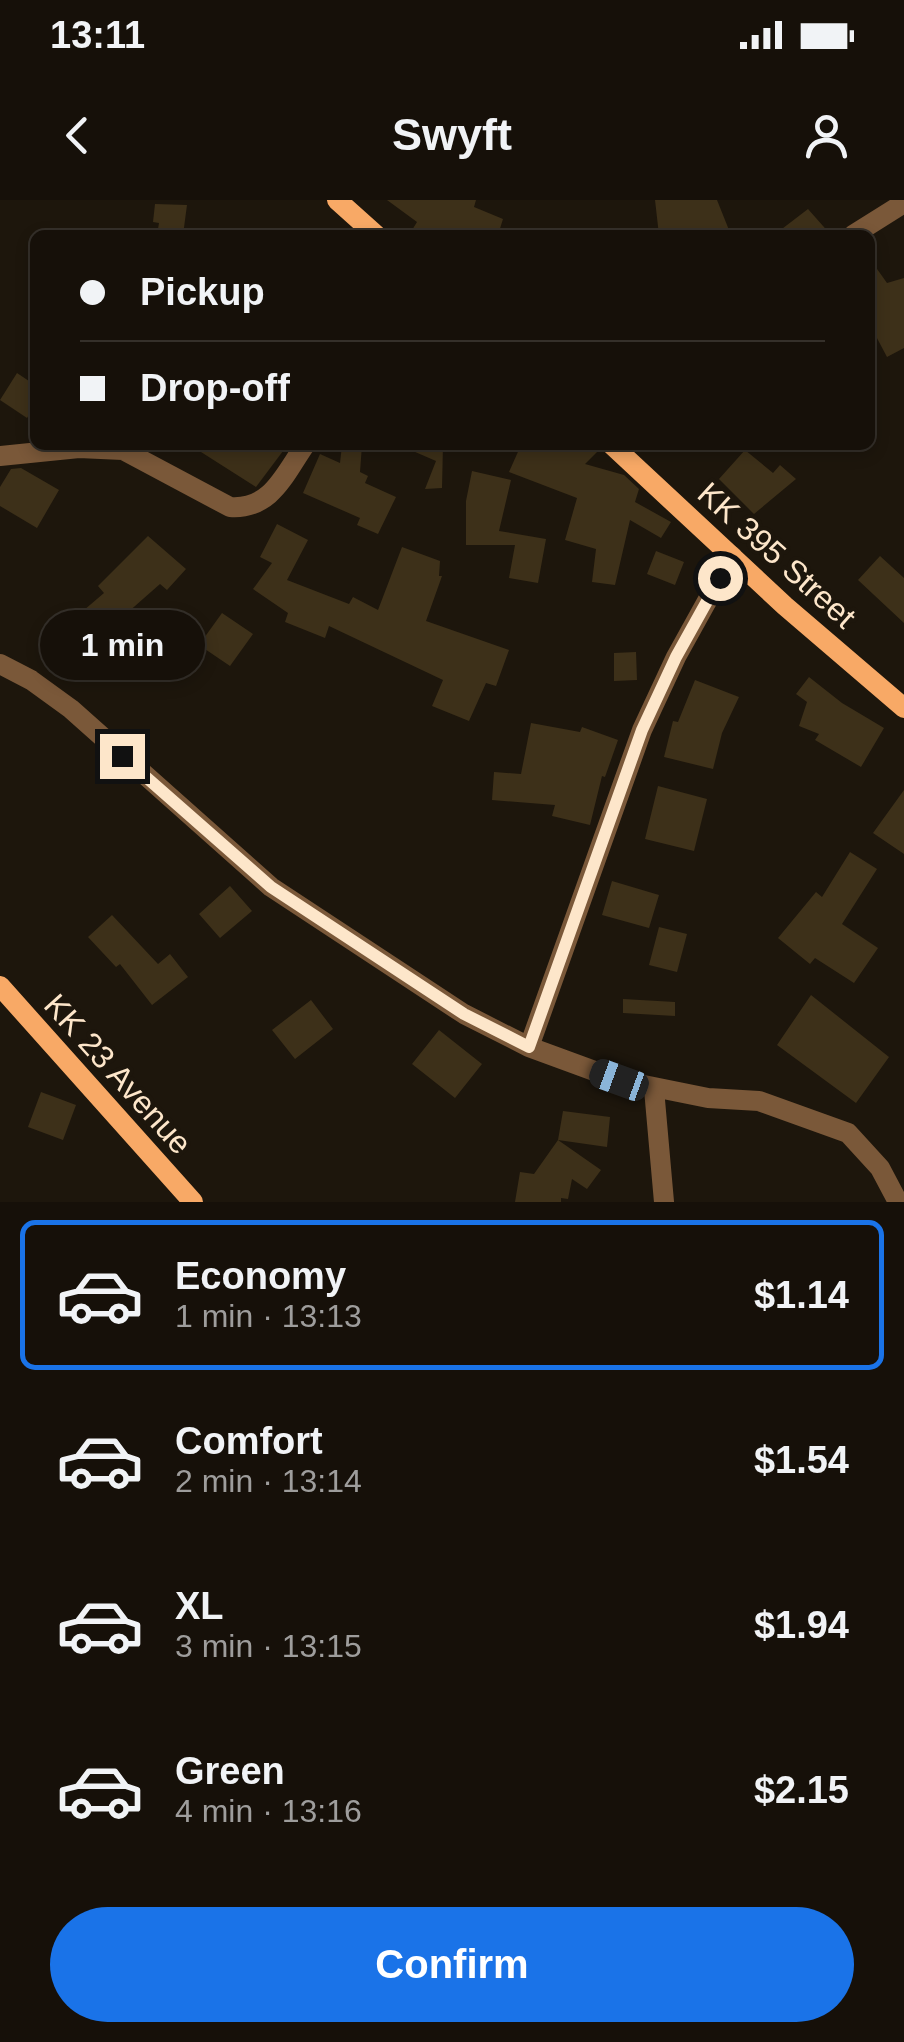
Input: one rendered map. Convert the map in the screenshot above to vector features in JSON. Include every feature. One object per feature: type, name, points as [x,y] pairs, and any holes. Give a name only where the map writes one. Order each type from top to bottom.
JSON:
[{"type":"street","points":[[342,202],[371,230]]},
{"type":"street","points":[[861,230],[904,203]]},
{"type":"street","points":[[0,456],[60,450]]},
{"type":"street","points":[[123,450],[230,506],[250,508],[266,501],[302,450]]},
{"type":"street","name":"KK 395 Street","points":[[617,450],[904,708]]},
{"type":"street","points":[[529,1047],[642,730],[676,657],[732,556]]},
{"type":"street","points":[[0,664],[31,680],[71,710],[271,887],[464,1014],[529,1047],[654,1089],[759,1101],[848,1133],[880,1168],[898,1202]]},
{"type":"street","name":"KK 23 Avenue","points":[[0,986],[192,1202]]},
{"type":"street","points":[[654,1089],[664,1202]]},
{"type":"building","points":[[387,200],[476,200],[474,207],[503,219],[500,230],[412,230],[417,222]]},
{"type":"building","points":[[655,200],[717,200],[729,230],[658,230]]},
{"type":"building","points":[[155,204],[187,205],[184,230],[158,230],[159,223],[153,222]]},
{"type":"building","points":[[808,209],[827,230],[781,230]]},
{"type":"building","points":[[875,266],[887,283],[904,278],[904,348],[887,357],[875,334]]},
{"type":"building","points":[[17,373],[30,382],[27,418],[0,400]]},
{"type":"building","points":[[198,450],[283,451],[256,487]]},
{"type":"building","points":[[341,450],[362,450],[360,472],[368,476],[365,483],[396,497],[378,534],[357,525],[360,518],[303,493],[320,454],[340,463]]},
{"type":"building","points":[[411,450],[443,450],[442,488],[425,489],[436,461]]},
{"type":"building","points":[[519,450],[599,450],[585,464],[624,475],[639,489],[635,502],[671,522],[661,538],[630,520],[615,585],[592,582],[596,549],[565,540],[577,498],[509,472]]},
{"type":"building","points":[[745,450],[773,473],[780,465],[796,479],[754,514],[719,479]]},
{"type":"building","points":[[21,468],[59,490],[37,528],[0,506],[0,487],[11,469]]},
{"type":"building","points":[[472,471],[511,480],[499,531],[546,539],[538,583],[509,578],[515,545],[466,545],[466,501]]},
{"type":"building","points":[[277,524],[308,540],[287,580],[349,604],[353,597],[378,610],[402,547],[440,561],[442,576],[426,621],[509,650],[496,686],[486,683],[469,721],[432,706],[443,680],[329,626],[325,638],[285,622],[288,613],[253,589],[272,563],[260,557]]},
{"type":"building","points":[[148,536],[186,569],[167,590],[160,584],[110,628],[120,640],[100,657],[70,622],[104,593],[98,586]]},
{"type":"building","points":[[656,551],[684,562],[675,585],[647,574]]},
{"type":"building","points":[[880,556],[904,578],[904,623],[858,580]]},
{"type":"building","points":[[222,613],[253,634],[230,666],[199,645]]},
{"type":"building","points":[[636,652],[637,680],[614,681],[614,653]]},
{"type":"building","points":[[809,677],[884,728],[861,767],[815,740],[819,734],[799,726],[807,702],[796,694]]},
{"type":"building","points":[[695,680],[739,697],[722,733],[713,769],[664,757],[673,721],[678,722]]},
{"type":"building","points":[[531,723],[580,732],[582,727],[618,740],[605,777],[602,776],[590,825],[552,816],[555,805],[492,800],[494,772],[521,774]]},
{"type":"building","points":[[658,786],[707,799],[694,851],[645,839]]},
{"type":"building","points":[[904,790],[904,854],[873,833]]},
{"type":"building","points":[[850,852],[877,869],[842,924],[878,948],[854,983],[815,958],[810,964],[778,938],[816,892],[822,897]]},
{"type":"building","points":[[612,881],[659,895],[649,928],[602,915]]},
{"type":"building","points":[[230,886],[252,911],[220,938],[199,914]]},
{"type":"building","points":[[112,915],[158,964],[170,954],[188,977],[152,1005],[120,964],[116,967],[88,937]]},
{"type":"building","points":[[659,927],[687,934],[677,972],[649,965]]},
{"type":"building","points":[[811,995],[889,1057],[856,1103],[777,1045]]},
{"type":"building","points":[[623,999],[675,1002],[675,1016],[623,1013]]},
{"type":"building","points":[[311,1000],[333,1029],[295,1059],[272,1030]]},
{"type":"building","points":[[439,1030],[482,1064],[455,1098],[412,1064]]},
{"type":"building","points":[[41,1092],[76,1105],[63,1140],[28,1127]]},
{"type":"building","points":[[563,1111],[610,1117],[607,1147],[558,1140]]},
{"type":"building","points":[[558,1140],[601,1170],[587,1189],[572,1179],[568,1199],[561,1198],[561,1202],[515,1202],[520,1172],[534,1174]]},
{"type":"route","points":[[122,756],[271,887],[464,1014],[529,1047],[642,730],[676,657],[720,578]]}]
